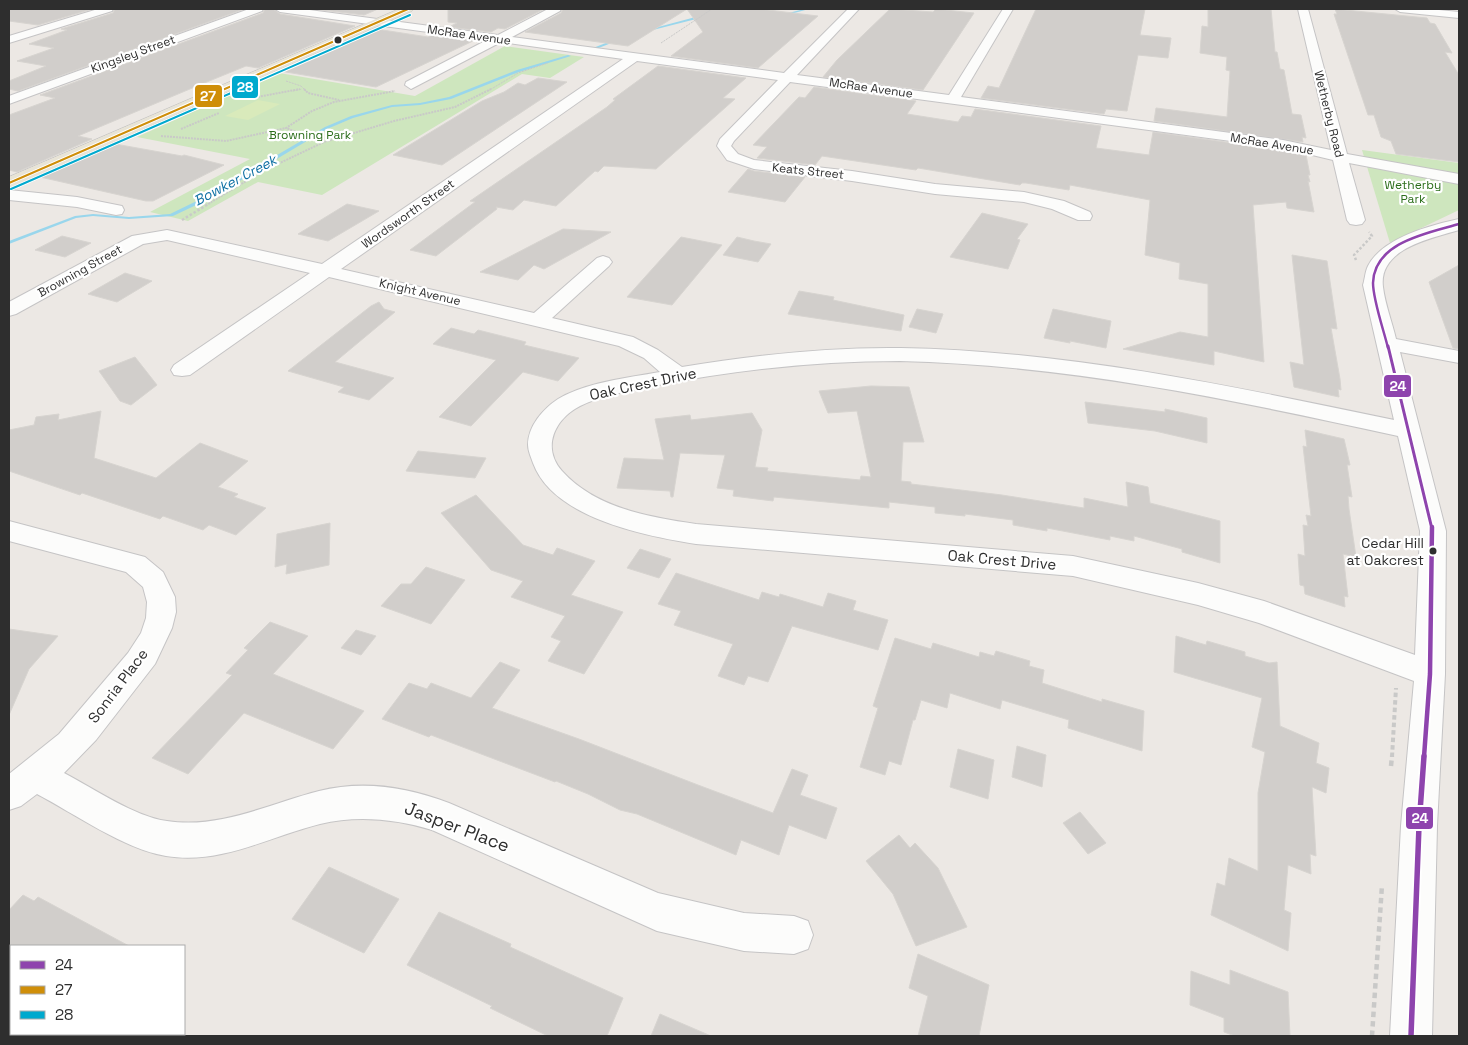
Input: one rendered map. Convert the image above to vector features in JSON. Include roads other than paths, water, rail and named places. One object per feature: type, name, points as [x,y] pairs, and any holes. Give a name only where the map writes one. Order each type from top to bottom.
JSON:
[{"type":"main road","points":[[9,183],[408,9]]},
{"type":"street","points":[[9,40],[108,9]]},
{"type":"street","name":"Kingsley Street","points":[[9,100],[258,9]]},
{"type":"street","name":"McRae Avenue","points":[[280,9],[1283,144],[1387,167],[1459,179]]},
{"type":"street","points":[[411,85],[556,9]]},
{"type":"street","name":"Keats Street","points":[[854,9],[727,139],[725,149],[731,156],[744,162],[776,168],[852,176],[936,189],[1024,197],[1058,205],[1084,216]]},
{"type":"street","points":[[953,99],[1008,9]]},
{"type":"street","name":"Wetherby Road","points":[[1303,9],[1356,220]]},
{"type":"street","points":[[1400,9],[1459,14]]},
{"type":"street","name":"Wordsworth Street","points":[[182,370],[634,57]]},
{"type":"street","points":[[9,195],[77,202],[116,210]]},
{"type":"street","points":[[1411,1036],[1418,826],[1430,674],[1433,531],[1373,285],[1377,266],[1391,250],[1459,224]]},
{"type":"street","name":"Knight Avenue","points":[[152,237],[167,235],[182,237],[626,342],[650,354],[677,374]]},
{"type":"street","name":"Browning Street","points":[[9,310],[121,248],[138,240],[152,237]]},
{"type":"street","points":[[539,320],[603,262]]},
{"type":"street","points":[[1386,344],[1459,357]]},
{"type":"street","name":"Oak Crest Drive","points":[[1409,431],[1149,379],[1011,360],[917,354],[869,355],[773,362],[677,374],[589,394],[566,405],[548,420],[540,437],[541,456],[548,471],[563,488],[592,505],[622,517],[670,531],[1073,566],[1198,594],[1264,613],[1372,651],[1430,674]]},
{"type":"street","name":"Sonria Place","points":[[9,531],[135,564],[146,571],[155,581],[160,592],[162,605],[156,634],[136,665],[85,729],[62,753],[22,785]]},
{"type":"street","name":"Jasper Place","points":[[22,785],[145,833],[168,839],[193,841],[250,832],[304,812],[337,804],[384,802],[412,806],[437,815],[657,912],[744,932],[794,935]]},
{"type":"waterway","name":"Bowker Creek","points":[[783,15],[807,9]]},
{"type":"waterway","name":"Bowker Creek","points":[[649,30],[703,16]]},
{"type":"waterway","name":"Bowker Creek","points":[[595,48],[617,40]]},
{"type":"waterway","name":"Bowker Creek","points":[[9,243],[75,217],[93,215],[129,218],[171,215],[209,197],[326,128],[352,117],[392,106],[420,104],[450,98],[518,71],[569,56]]},
{"type":"place","name":"Cedar Hill at Oakcrest","points":[[1433,551]]},
{"type":"park label","name":"Browning Park","points":[[310,135]]},
{"type":"park label","name":"Wetherby Park","points":[[1413,192]]}]
